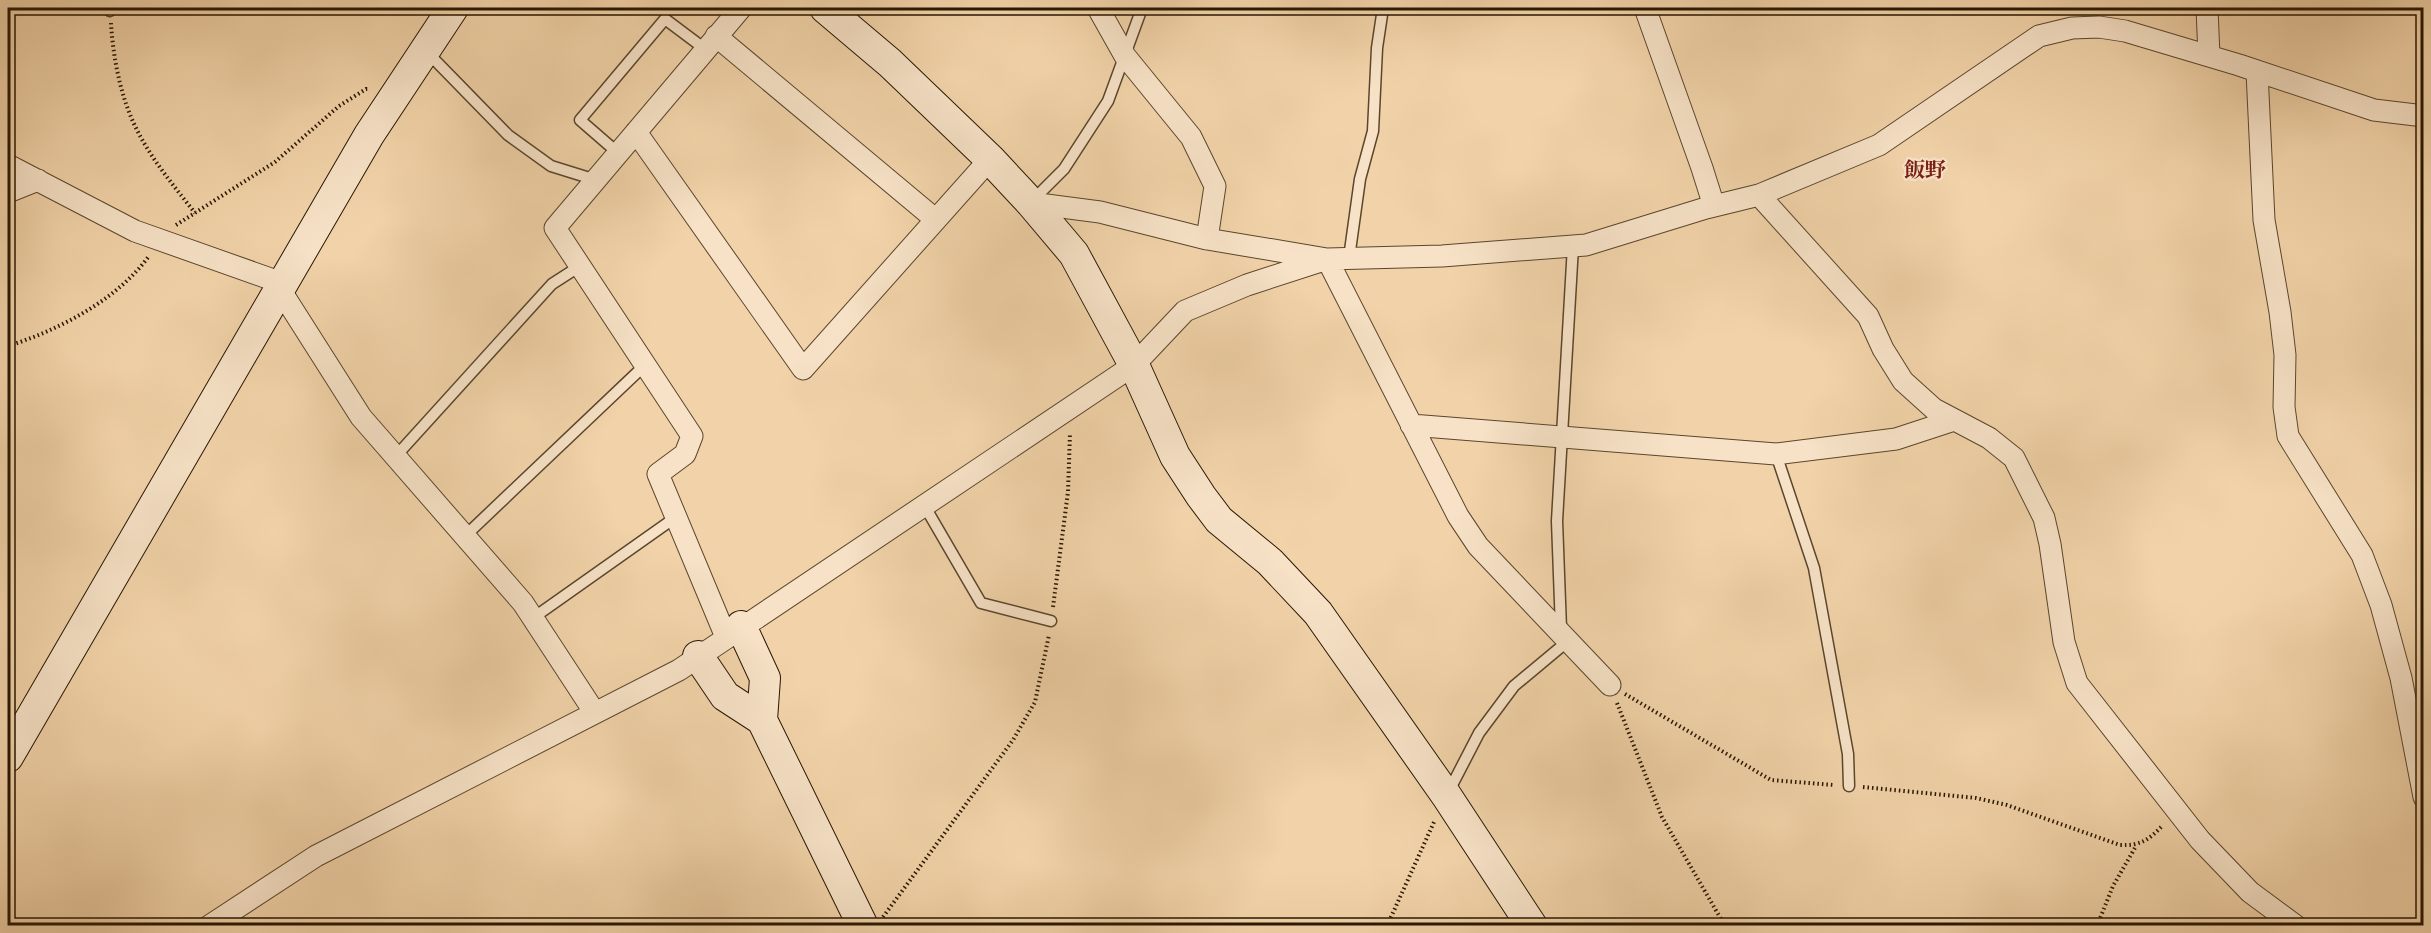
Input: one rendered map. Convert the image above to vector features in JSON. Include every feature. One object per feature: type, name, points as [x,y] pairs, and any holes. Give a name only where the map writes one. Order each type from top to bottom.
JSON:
[{"type":"street","points":[[8,756],[369,135],[453,8]]},
{"type":"street","points":[[741,8],[555,228],[692,436],[685,454],[658,474],[676,517],[734,632],[765,678],[762,720],[863,926]]},
{"type":"street","points":[[825,8],[906,78],[990,159],[1031,202],[1074,254],[1134,365],[1175,456],[1201,496],[1219,520],[1270,562],[1318,613],[1446,795],[1532,926]]},
{"type":"street","points":[[1098,8],[1125,56],[1191,137],[1215,186],[1207,239]]},
{"type":"street","points":[[1644,8],[1714,206]]},
{"type":"street","points":[[2207,8],[2209,56]]},
{"type":"street","points":[[1031,202],[1100,212],[1207,239],[1327,259],[1442,256],[1586,245],[1714,206],[1759,195],[1879,145],[2039,36],[2072,28],[2099,27],[2125,31],[2209,56],[2374,111],[2424,116]]},
{"type":"street","points":[[711,43],[935,219]]},
{"type":"street","points":[[2257,72],[2264,220],[2280,312],[2284,355],[2284,407],[2288,436],[2361,555],[2381,605],[2401,678],[2424,798]]},
{"type":"street","points":[[636,132],[804,369],[990,159]]},
{"type":"street","points":[[8,165],[135,231],[280,286],[361,417],[523,603],[594,713]]},
{"type":"street","points":[[8,192],[38,180]]},
{"type":"street","points":[[1759,195],[1869,316],[1883,349],[1903,381],[1934,409],[1989,438],[2014,458],[2044,518],[2064,642],[2077,683],[2180,817],[2250,892],[2296,926]]},
{"type":"street","points":[[209,926],[316,856],[679,670],[1134,365],[1185,311],[1247,285],[1327,259]]},
{"type":"street","points":[[1327,259],[1458,516],[1478,546],[1610,685]]},
{"type":"street","points":[[1411,425],[1776,454],[1896,439],[1954,420]]},
{"type":"street","points":[[698,656],[725,696],[762,720]]},
{"type":"lane","points":[[1031,202],[1064,169],[1108,101],[1142,8]]},
{"type":"lane","points":[[1349,258],[1360,179],[1373,131],[1377,48],[1383,8]]},
{"type":"lane","points":[[618,153],[580,120],[665,19],[711,43]]},
{"type":"lane","points":[[425,50],[508,135],[551,166],[596,180]]},
{"type":"lane","points":[[1446,795],[1479,733],[1514,686],[1565,637],[1557,521],[1573,246]]},
{"type":"lane","points":[[396,456],[552,284],[580,266]]},
{"type":"lane","points":[[465,536],[645,365]]},
{"type":"lane","points":[[1776,454],[1814,568],[1848,754],[1849,786]]},
{"type":"lane","points":[[924,505],[981,603],[1051,621]]},
{"type":"lane","points":[[533,618],[676,517]]},
{"type":"path","points":[[111,9],[123,94],[136,128],[152,156],[195,213]]},
{"type":"path","points":[[8,346],[24,341],[81,314],[118,289],[141,267],[158,239],[275,162],[339,106],[366,89],[399,89]]},
{"type":"path","points":[[877,926],[1013,740],[1035,702],[1051,621],[1068,492],[1070,408]]},
{"type":"path","points":[[1610,685],[1771,780],[1976,798],[2007,805],[2120,846],[2136,846]]},
{"type":"path","points":[[1610,685],[1662,817],[1725,926]]},
{"type":"path","points":[[1387,926],[1446,795]]},
{"type":"path","points":[[2097,926],[2113,886],[2136,846],[2156,832],[2164,823],[2180,817]]},
{"type":"district","name":"飯野","points":[[1925,170]]}]
